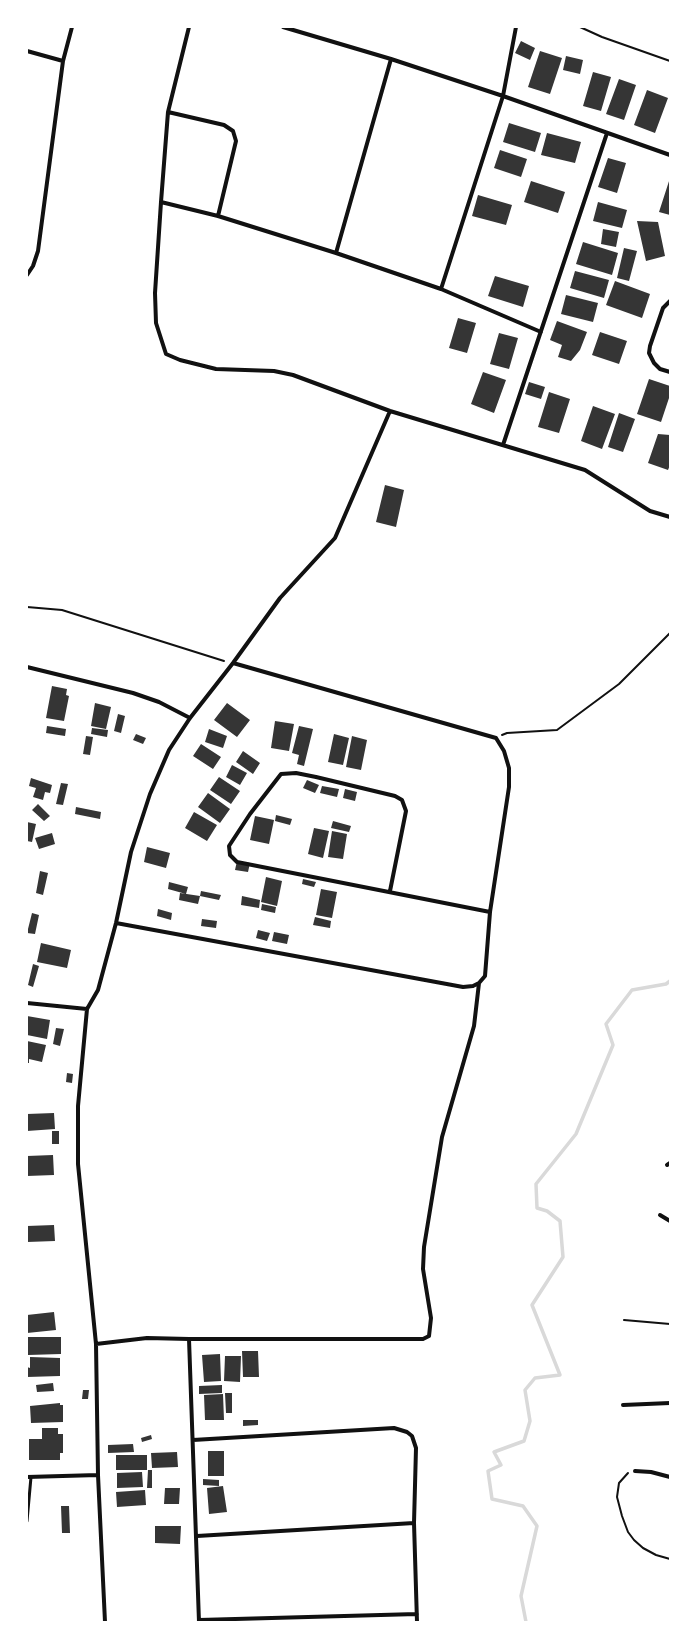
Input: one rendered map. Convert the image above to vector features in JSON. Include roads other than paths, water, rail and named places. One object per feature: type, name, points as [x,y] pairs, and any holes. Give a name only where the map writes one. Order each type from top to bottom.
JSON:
[{"type":"street","points":[[27,275],[33,266],[38,251],[63,61],[72,27]]},
{"type":"street","points":[[189,27],[168,112],[161,202],[155,293],[156,323],[166,354],[180,360],[216,369],[274,371],[293,375],[390,411],[585,470],[650,511],[670,517]]},
{"type":"street","points":[[283,27],[391,59],[503,96],[670,155]]},
{"type":"street","points":[[441,289],[503,96],[516,27]]},
{"type":"street","points":[[27,52],[63,61]]},
{"type":"street","points":[[336,253],[391,59]]},
{"type":"street","points":[[168,112],[224,125],[233,131],[236,141],[218,216]]},
{"type":"street","points":[[503,445],[606,133]]},
{"type":"street","points":[[161,202],[218,216],[336,253],[441,289],[541,332]]},
{"type":"street","points":[[670,301],[663,308],[649,353],[654,363],[660,369],[670,372]]},
{"type":"street","points":[[105,1622],[98,1475],[96,1344],[78,1164],[78,1106],[87,1010],[98,990],[116,923],[131,852],[150,794],[169,750],[190,718],[233,663],[280,598],[335,538],[390,411]]},
{"type":"street","points":[[116,923],[463,987],[473,986],[479,983],[485,976],[490,912],[509,787],[509,768],[504,751],[496,738],[233,663]]},
{"type":"street","points":[[27,667],[133,693],[159,702],[190,718]]},
{"type":"street","points":[[390,891],[406,811],[402,800],[395,796],[296,773],[281,774],[250,814],[229,846],[230,855],[237,862],[390,891],[490,912]]},
{"type":"street","points":[[96,1344],[147,1338],[423,1339],[429,1336],[431,1318],[423,1269],[424,1247],[442,1137],[474,1026],[479,983]]},
{"type":"street","points":[[27,1003],[87,1010]]},
{"type":"street","points":[[660,1215],[670,1221]]},
{"type":"street","points":[[189,1339],[194,1440],[199,1621],[417,1614]]},
{"type":"street","points":[[623,1405],[670,1403]]},
{"type":"street","points":[[194,1440],[401,1429],[412,1436],[416,1448],[414,1523],[417,1622]]},
{"type":"street","points":[[635,1471],[651,1472],[670,1477]]},
{"type":"street","points":[[29,1477],[98,1475]]},
{"type":"street","points":[[197,1536],[414,1523]]},
{"type":"lane","points":[[27,1520],[29,1477]]},
{"type":"waterway","points":[[526,1622],[521,1596],[537,1526],[523,1506],[492,1499],[488,1471],[501,1465],[494,1452],[524,1441],[530,1421],[525,1390],[535,1378],[560,1375],[532,1305],[563,1257],[560,1221],[547,1211],[537,1208],[536,1184],[576,1134],[613,1045],[606,1024],[632,990],[666,984],[670,981]]}]
